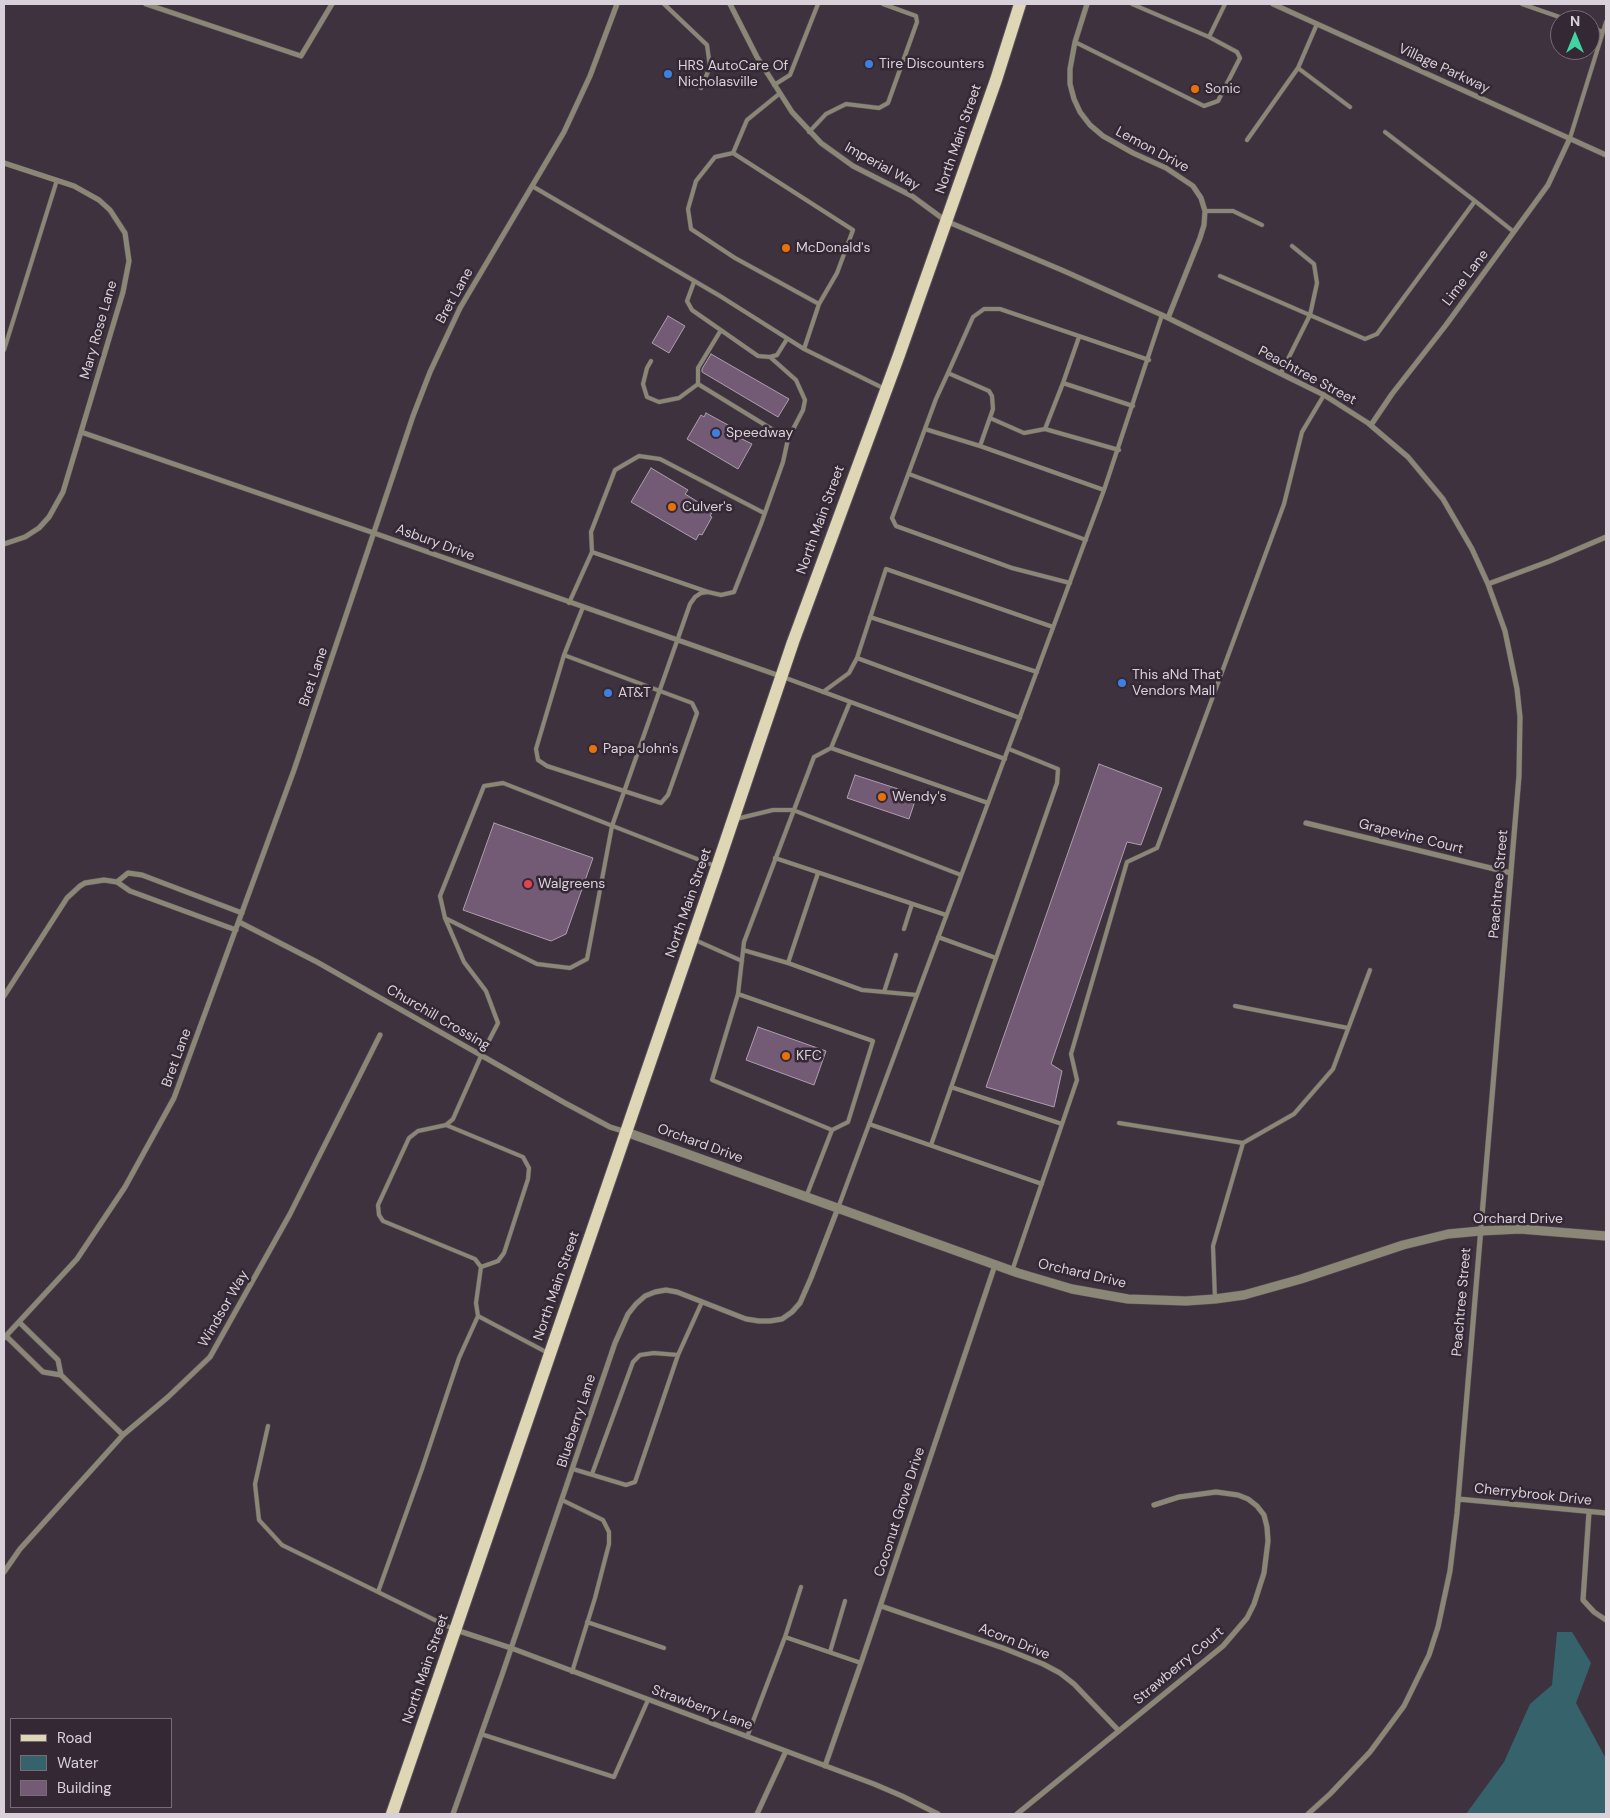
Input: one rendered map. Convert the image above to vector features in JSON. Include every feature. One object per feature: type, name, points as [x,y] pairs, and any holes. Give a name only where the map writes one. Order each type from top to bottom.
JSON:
[{"type":"main road","name":"North Main Street","points":[[392,1814],[816,575],[886,389],[996,80],[1020,4]]},
{"type":"street","points":[[146,4],[301,56],[332,4]]},
{"type":"street","name":"Bret Lane","points":[[5,1337],[77,1259],[129,1179],[174,1098],[294,770],[416,409],[439,350],[460,308],[554,150],[582,95],[617,4]]},
{"type":"street","name":"Imperial Way","points":[[730,4],[773,86],[810,132],[837,156],[912,196],[946,221]]},
{"type":"street","name":"Lemon Drive","points":[[1087,4],[1075,42],[1070,69],[1070,84],[1080,112],[1090,125],[1103,136],[1181,176],[1194,186],[1201,198],[1205,211]]},
{"type":"street","name":"Village Parkway","points":[[1273,4],[1606,155]]},
{"type":"street","name":"Lime Lane","points":[[1371,425],[1548,185],[1570,138]]},
{"type":"street","name":"Mary Rose Lane","points":[[4,163],[88,192],[110,210],[118,221],[125,233],[129,261],[123,292],[63,492],[49,517],[39,528],[25,537],[4,544]]},
{"type":"street","points":[[1165,317],[1200,238],[1205,211]]},
{"type":"street","name":"Peachtree Street","points":[[946,221],[1064,271],[1282,373],[1324,395],[1371,425],[1408,457],[1443,499],[1472,548],[1488,584],[1505,631],[1512,660],[1520,718],[1519,776],[1458,1499],[1445,1600],[1429,1655],[1404,1706],[1370,1752],[1308,1814]]},
{"type":"street","name":"Asbury Drive","points":[[81,432],[781,677]]},
{"type":"street","points":[[1488,584],[1606,538]]},
{"type":"street","name":"Grapevine Court","points":[[1306,822],[1511,873]]},
{"type":"street","points":[[117,882],[128,873],[142,875],[242,913]]},
{"type":"street","points":[[4,996],[67,898],[85,883],[104,880],[117,882],[130,891],[236,930]]},
{"type":"street","name":"Churchill Crossing","points":[[239,922],[311,959],[610,1127],[626,1132]]},
{"type":"street","name":"Windsor Way","points":[[4,1572],[20,1548],[123,1435],[168,1398],[210,1358],[290,1214],[380,1035]]},
{"type":"street","name":"Orchard Drive","points":[[626,1132],[1012,1271],[1072,1289],[1128,1299],[1186,1301],[1215,1299],[1273,1288],[1421,1240],[1448,1234],[1520,1229],[1606,1236]]},
{"type":"street","name":"Blueberry Lane","points":[[453,1814],[621,1327],[636,1304],[645,1296],[666,1290],[739,1316],[759,1321],[782,1319],[800,1303],[838,1208]]},
{"type":"street","name":"Coconut Grove Drive","points":[[825,1766],[862,1663],[995,1265]]},
{"type":"street","points":[[19,1322],[58,1360],[61,1375]]},
{"type":"street","points":[[5,1337],[44,1372],[61,1375],[123,1435]]},
{"type":"street","name":"Strawberry Court","points":[[1018,1814],[1218,1650],[1247,1618],[1254,1604],[1264,1573],[1268,1541],[1264,1515],[1257,1506],[1248,1499],[1227,1493],[1205,1492],[1179,1497],[1154,1505]]},
{"type":"street","name":"Cherrybrook Drive","points":[[1458,1499],[1606,1513]]},
{"type":"street","points":[[1589,1512],[1583,1600],[1594,1612],[1606,1620]]},
{"type":"street","name":"Acorn Drive","points":[[881,1606],[1003,1648],[1043,1664],[1060,1673],[1074,1684],[1119,1731]]},
{"type":"street","name":"Strawberry Lane","points":[[455,1630],[511,1648],[825,1766],[902,1796],[938,1814]]},
{"type":"street","points":[[757,1814],[786,1752]]},
{"type":"lane","points":[[664,4],[707,45],[710,67],[701,88]]},
{"type":"lane","points":[[773,86],[790,75],[818,4]]},
{"type":"lane","points":[[810,132],[826,114],[846,104],[879,108],[888,103],[917,22],[916,16],[883,4]]},
{"type":"lane","points":[[1075,42],[1204,106],[1218,101],[1240,58],[1237,52],[1209,37],[1132,4]]},
{"type":"lane","points":[[1209,37],[1225,4]]},
{"type":"lane","points":[[1522,4],[1550,14]]},
{"type":"lane","points":[[1570,138],[1606,22]]},
{"type":"lane","points":[[1247,140],[1298,68],[1317,24]]},
{"type":"lane","points":[[1298,68],[1350,107]]},
{"type":"lane","points":[[733,153],[747,120],[779,94]]},
{"type":"lane","points":[[1385,132],[1514,232]]},
{"type":"lane","points":[[804,349],[819,304],[837,274],[852,230],[733,153],[715,158],[696,181],[688,209],[691,229],[735,258],[819,304]]},
{"type":"lane","points":[[4,350],[57,180]]},
{"type":"lane","points":[[532,186],[804,349],[886,389]]},
{"type":"lane","points":[[1220,276],[1365,339],[1377,334],[1475,201]]},
{"type":"lane","points":[[1205,211],[1233,211],[1262,225]]},
{"type":"lane","points":[[1282,373],[1310,315],[1317,283],[1314,264],[1292,246]]},
{"type":"lane","points":[[694,282],[689,293],[688,304],[692,310],[758,356],[770,357],[777,355],[787,339]]},
{"type":"lane","points":[[1070,583],[1012,568],[896,526],[892,518],[948,373],[973,317],[984,309],[1000,309],[1148,360]]},
{"type":"lane","points":[[838,1208],[1086,540],[1119,450],[1148,360],[1165,317]]},
{"type":"lane","points":[[698,384],[698,368],[720,330]]},
{"type":"lane","points":[[1045,428],[1079,337]]},
{"type":"lane","points":[[592,552],[721,596],[734,592],[764,514],[788,439],[803,410],[805,400],[796,380],[770,357]]},
{"type":"lane","points":[[651,361],[643,384],[647,397],[659,402],[679,398],[698,384]]},
{"type":"lane","points":[[948,373],[989,391],[992,396],[993,409],[980,446]]},
{"type":"lane","points":[[1063,382],[1133,406]]},
{"type":"lane","points":[[698,384],[788,439]]},
{"type":"lane","points":[[1012,1271],[1077,1080],[1071,1054],[1127,862],[1157,848],[1284,504],[1302,432],[1324,395]]},
{"type":"lane","points":[[990,418],[1024,433],[1045,428],[1119,450]]},
{"type":"lane","points":[[925,429],[980,446],[1104,490]]},
{"type":"lane","points":[[569,603],[592,552],[590,532],[615,470],[639,456],[660,459],[764,514]]},
{"type":"lane","points":[[909,474],[1086,540]]},
{"type":"lane","points":[[823,692],[849,673],[857,658],[886,569],[1054,626]]},
{"type":"lane","points":[[445,918],[537,964],[570,968],[587,960],[612,826],[690,604],[695,597],[708,592]]},
{"type":"lane","points":[[564,655],[692,703],[697,713],[668,795],[661,803],[546,766],[538,760],[536,749],[564,655],[583,607]]},
{"type":"lane","points":[[870,617],[1037,672]]},
{"type":"lane","points":[[857,658],[1020,718]]},
{"type":"lane","points":[[781,677],[1005,759]]},
{"type":"lane","points":[[832,1130],[712,1080],[738,994],[744,942],[814,757],[831,748],[850,702]]},
{"type":"lane","points":[[831,748],[988,803]]},
{"type":"lane","points":[[931,1145],[1057,782],[1058,769],[1009,749]]},
{"type":"lane","points":[[378,1592],[459,1358],[478,1316],[476,1303],[481,1267],[475,1259],[383,1221],[379,1215],[378,1205],[408,1138],[418,1131],[446,1125],[454,1119],[481,1056],[498,1023],[486,991],[464,962],[445,918],[440,896],[484,786],[503,783],[678,850],[717,867]]},
{"type":"lane","points":[[734,819],[773,810],[793,810],[961,875]]},
{"type":"lane","points":[[775,858],[946,915]]},
{"type":"lane","points":[[788,963],[818,873]]},
{"type":"lane","points":[[904,929],[912,904]]},
{"type":"lane","points":[[938,937],[996,958]]},
{"type":"lane","points":[[693,939],[742,961]]},
{"type":"lane","points":[[743,950],[788,963],[862,990],[917,996]]},
{"type":"lane","points":[[884,992],[896,955]]},
{"type":"lane","points":[[1119,1123],[1243,1142],[1294,1114],[1333,1068],[1370,970]]},
{"type":"lane","points":[[738,994],[873,1041],[848,1122],[832,1130],[806,1197]]},
{"type":"lane","points":[[1235,1006],[1348,1028]]},
{"type":"lane","points":[[951,1087],[1062,1124]]},
{"type":"lane","points":[[869,1124],[1042,1184]]},
{"type":"lane","points":[[446,1125],[523,1157],[529,1168],[528,1179],[504,1253],[498,1260],[481,1267]]},
{"type":"lane","points":[[1215,1299],[1213,1246],[1243,1142]]},
{"type":"lane","points":[[573,1468],[626,1485],[635,1482],[678,1355],[702,1302]]},
{"type":"lane","points":[[478,1316],[550,1354]]},
{"type":"lane","points":[[592,1474],[633,1362],[640,1355],[654,1353],[678,1355]]},
{"type":"lane","points":[[268,1426],[255,1484],[259,1520],[282,1545],[455,1630]]},
{"type":"lane","points":[[562,1500],[603,1520],[610,1532],[609,1544],[572,1672]]},
{"type":"lane","points":[[747,1737],[785,1637],[800,1587]]},
{"type":"lane","points":[[830,1652],[846,1601]]},
{"type":"lane","points":[[587,1622],[664,1648]]},
{"type":"lane","points":[[785,1637],[862,1663]]},
{"type":"lane","points":[[481,1734],[614,1777],[648,1700]]},
{"type":"water","points":[[1557,1632],[1572,1632],[1591,1663],[1576,1703],[1606,1759],[1606,1814],[1466,1814],[1504,1762],[1530,1704],[1552,1685]]},
{"type":"building","points":[[668,316],[685,326],[669,353],[652,343]]},
{"type":"building","points":[[711,354],[789,399],[778,417],[702,372]]},
{"type":"building","points":[[706,413],[739,431],[738,437],[752,444],[738,469],[687,439],[701,415],[704,417]]},
{"type":"building","name":"Culver's","points":[[651,468],[688,490],[685,494],[713,511],[710,516],[712,517],[702,535],[699,534],[696,540],[631,502]]},
{"type":"building","points":[[1099,764],[1162,788],[1141,845],[1127,842],[1051,1064],[1062,1071],[1054,1107],[986,1087]]},
{"type":"building","name":"Wendy's","points":[[855,775],[917,795],[909,819],[847,798]]},
{"type":"building","name":"Walgreens","points":[[494,823],[593,858],[566,934],[551,941],[463,910]]},
{"type":"building","name":"KFC","points":[[758,1027],[826,1051],[814,1085],[746,1060]]},
{"type":"place","name":"Tire Discounters","points":[[869,64]]},
{"type":"place","name":"HRS AutoCare Of Nicholasville","points":[[668,74]]},
{"type":"place","name":"Sonic","points":[[1195,89]]},
{"type":"place","name":"McDonald's","points":[[786,248]]},
{"type":"place","name":"Speedway","points":[[716,433]]},
{"type":"place","name":"Culver's","points":[[672,507]]},
{"type":"place","name":"This aNd That Vendors Mall","points":[[1122,683]]},
{"type":"place","name":"AT&T","points":[[608,693]]},
{"type":"place","name":"Papa John's","points":[[593,749]]},
{"type":"place","name":"Wendy's","points":[[882,797]]},
{"type":"place","name":"Walgreens","points":[[528,884]]},
{"type":"place","name":"KFC","points":[[786,1056]]}]
